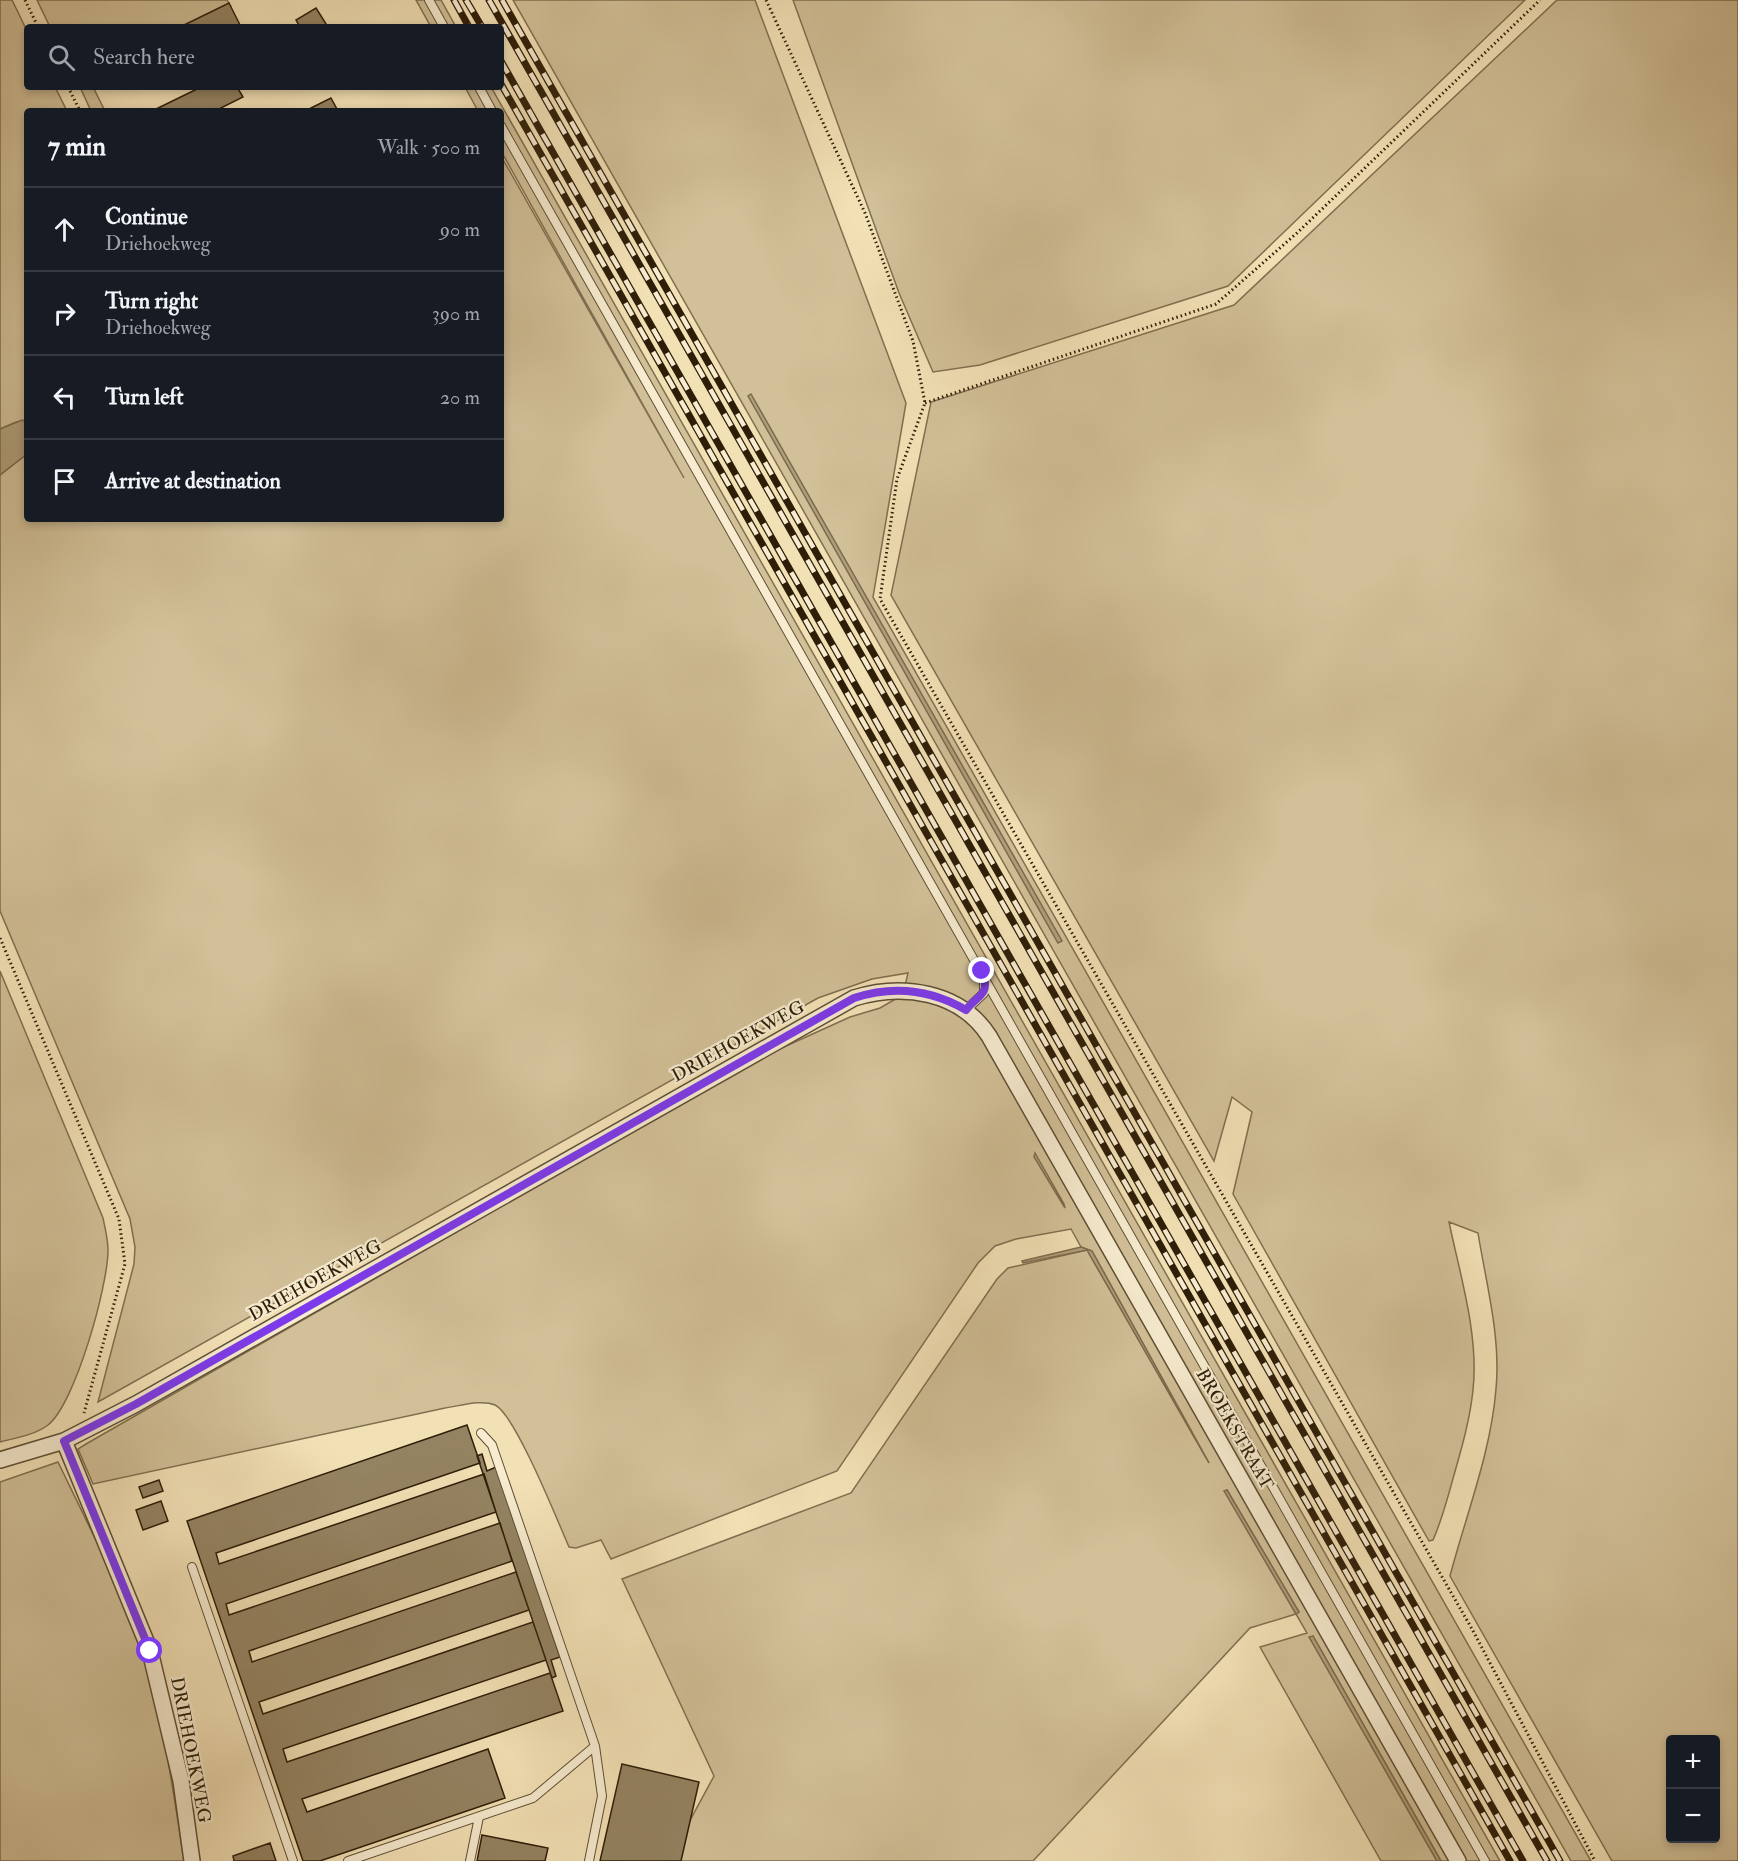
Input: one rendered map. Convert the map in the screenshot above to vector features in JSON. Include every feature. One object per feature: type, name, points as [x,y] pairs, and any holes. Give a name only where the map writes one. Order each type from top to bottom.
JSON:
[{"type":"street","name":"DRIEHOEKWEG","points":[[192,1861],[181,1782],[150,1651],[64,1441],[136,1404],[854,998],[876,991],[905,990],[938,996],[971,1015]]},
{"type":"street","name":"BROEKSTRAAT","points":[[971,1015],[995,1046],[1458,1861]]},
{"type":"street","points":[[0,1460],[64,1441]]},
{"type":"lane","points":[[429,0],[442,24]]},
{"type":"lane","points":[[481,90],[490,108]]},
{"type":"lane","points":[[504,131],[1485,1861]]},
{"type":"lane","points":[[971,1015],[984,993],[985,981],[982,971]]},
{"type":"lane","points":[[481,1433],[492,1445],[595,1746],[603,1796],[589,1861]]},
{"type":"lane","points":[[192,1567],[293,1861]]},
{"type":"lane","points":[[348,1861],[533,1798],[595,1746]]},
{"type":"lane","points":[[470,1861],[479,1817]]},
{"type":"path","points":[[25,0],[37,24]]},
{"type":"path","points":[[766,0],[865,213],[913,341],[925,404],[897,479],[880,599],[1472,1629],[1595,1861]]},
{"type":"path","points":[[925,404],[1216,304],[1297,233],[1540,0]]},
{"type":"path","points":[[70,90],[78,108]]},
{"type":"path","points":[[0,938],[119,1219],[125,1264],[83,1417]]},
{"type":"shaded area","points":[[0,0],[12,0],[24,25],[24,90],[56,90],[66,108],[24,108],[24,422],[16,422],[0,429]]},
{"type":"shaded area","points":[[37,0],[227,0],[231,7],[198,24],[49,24]]},
{"type":"shaded area","points":[[416,0],[441,0],[454,24],[429,24]]},
{"type":"shaded area","points":[[513,0],[755,0],[906,403],[873,597],[1591,1861],[1571,1861]]},
{"type":"shaded area","points":[[793,0],[1525,0],[1228,286],[980,365],[933,372],[899,293]]},
{"type":"shaded area","points":[[1557,0],[1738,0],[1738,1861],[1612,1861],[1450,1576],[1489,1436],[1496,1389],[1495,1330],[1478,1233],[1449,1222],[1471,1327],[1473,1390],[1470,1412],[1447,1500],[1433,1540],[1429,1541],[1233,1194],[1252,1112],[1232,1097],[1214,1161],[891,595],[931,402],[1234,305]]},
{"type":"shaded area","points":[[81,90],[94,90],[104,108],[90,108]]},
{"type":"shaded area","points":[[467,90],[493,90],[503,108],[476,108]]},
{"type":"shaded area","points":[[504,110],[1500,1861],[1462,1861],[993,1033],[905,986],[908,973],[872,979],[818,998],[98,1402],[134,1264],[135,1247],[130,1219],[0,911],[0,475],[24,456],[24,522],[504,522],[504,161],[684,478],[504,156]]},
{"type":"shaded area","points":[[751,394],[1062,941],[1058,943],[748,396]]},
{"type":"shaded area","points":[[24,421],[24,456],[0,475],[0,429]]},
{"type":"shaded area","points":[[0,971],[103,1218],[108,1250],[107,1267],[96,1316],[69,1394],[48,1425],[25,1436],[0,1442]]},
{"type":"shaded area","points":[[904,994],[935,1000],[973,1022],[1453,1861],[1441,1861],[1313,1636],[1310,1638],[1437,1861],[1381,1861],[1260,1647],[1307,1633],[1296,1614],[1250,1628],[1033,1861],[668,1861],[714,1776],[622,1579],[851,1493],[997,1279],[1008,1268],[1087,1250],[1209,1463],[1092,1251],[1081,1247],[1071,1229],[1016,1239],[995,1246],[978,1263],[837,1471],[611,1559],[601,1540],[576,1548],[569,1547],[513,1427],[495,1405],[489,1403],[445,1408],[93,1484],[78,1449],[86,1444],[764,1056],[850,1017],[880,1008]],"holes":[[[1227,1490],[1299,1612],[1296,1614],[1225,1491]]]},
{"type":"shaded area","points":[[1035,1153],[1064,1204],[1065,1208],[1034,1157]]},
{"type":"shaded area","points":[[1081,1247],[1092,1251],[1209,1463],[1087,1250],[1023,1263],[1022,1261]]},
{"type":"shaded area","points":[[58,1462],[112,1575],[140,1646],[161,1725],[184,1861],[0,1861],[0,1482]]},
{"type":"shaded area","points":[[1227,1490],[1299,1612],[1296,1614],[1224,1491]]},
{"type":"shaded area","points":[[1313,1636],[1441,1861],[1437,1861],[1309,1637]]},
{"type":"building","points":[[229,3],[240,24],[186,24]]},
{"type":"building","points":[[316,8],[326,24],[298,24],[296,20]]},
{"type":"building","points":[[195,90],[239,90],[243,97],[221,108],[158,108]]},
{"type":"building","points":[[331,98],[336,108],[311,108]]},
{"type":"building","points":[[467,1425],[480,1463],[216,1553],[219,1564],[484,1474],[496,1512],[226,1604],[229,1615],[500,1523],[512,1561],[249,1651],[252,1662],[516,1572],[529,1610],[259,1702],[263,1714],[533,1622],[546,1660],[283,1749],[287,1762],[550,1673],[563,1711],[302,1799],[307,1812],[488,1749],[505,1798],[320,1861],[303,1861],[187,1521]]},
{"type":"building","points":[[482,1454],[487,1471],[496,1467],[560,1657],[551,1660],[556,1676],[552,1678],[477,1456]]},
{"type":"building","points":[[159,1480],[163,1491],[143,1498],[139,1487]]},
{"type":"building","points":[[161,1501],[168,1521],[143,1530],[136,1510]]},
{"type":"building","points":[[622,1764],[699,1782],[681,1861],[600,1861]]},
{"type":"building","points":[[482,1835],[548,1848],[545,1861],[477,1861]]},
{"type":"building","points":[[270,1843],[276,1861],[234,1861],[233,1856]]},
{"type":"railway","points":[[454,0],[467,24]]},
{"type":"railway","points":[[466,0],[480,24]]},
{"type":"railway","points":[[489,0],[503,24]]},
{"type":"railway","points":[[502,0],[1560,1861]]},
{"type":"railway","points":[[504,26],[1547,1861]]},
{"type":"railway","points":[[504,66],[1523,1861]]},
{"type":"railway","points":[[504,89],[1510,1861]]},
{"type":"route","points":[[150,1651],[64,1441],[136,1404],[854,998],[876,991],[905,990],[938,996],[966,1010],[984,993],[985,981],[982,971]]}]
